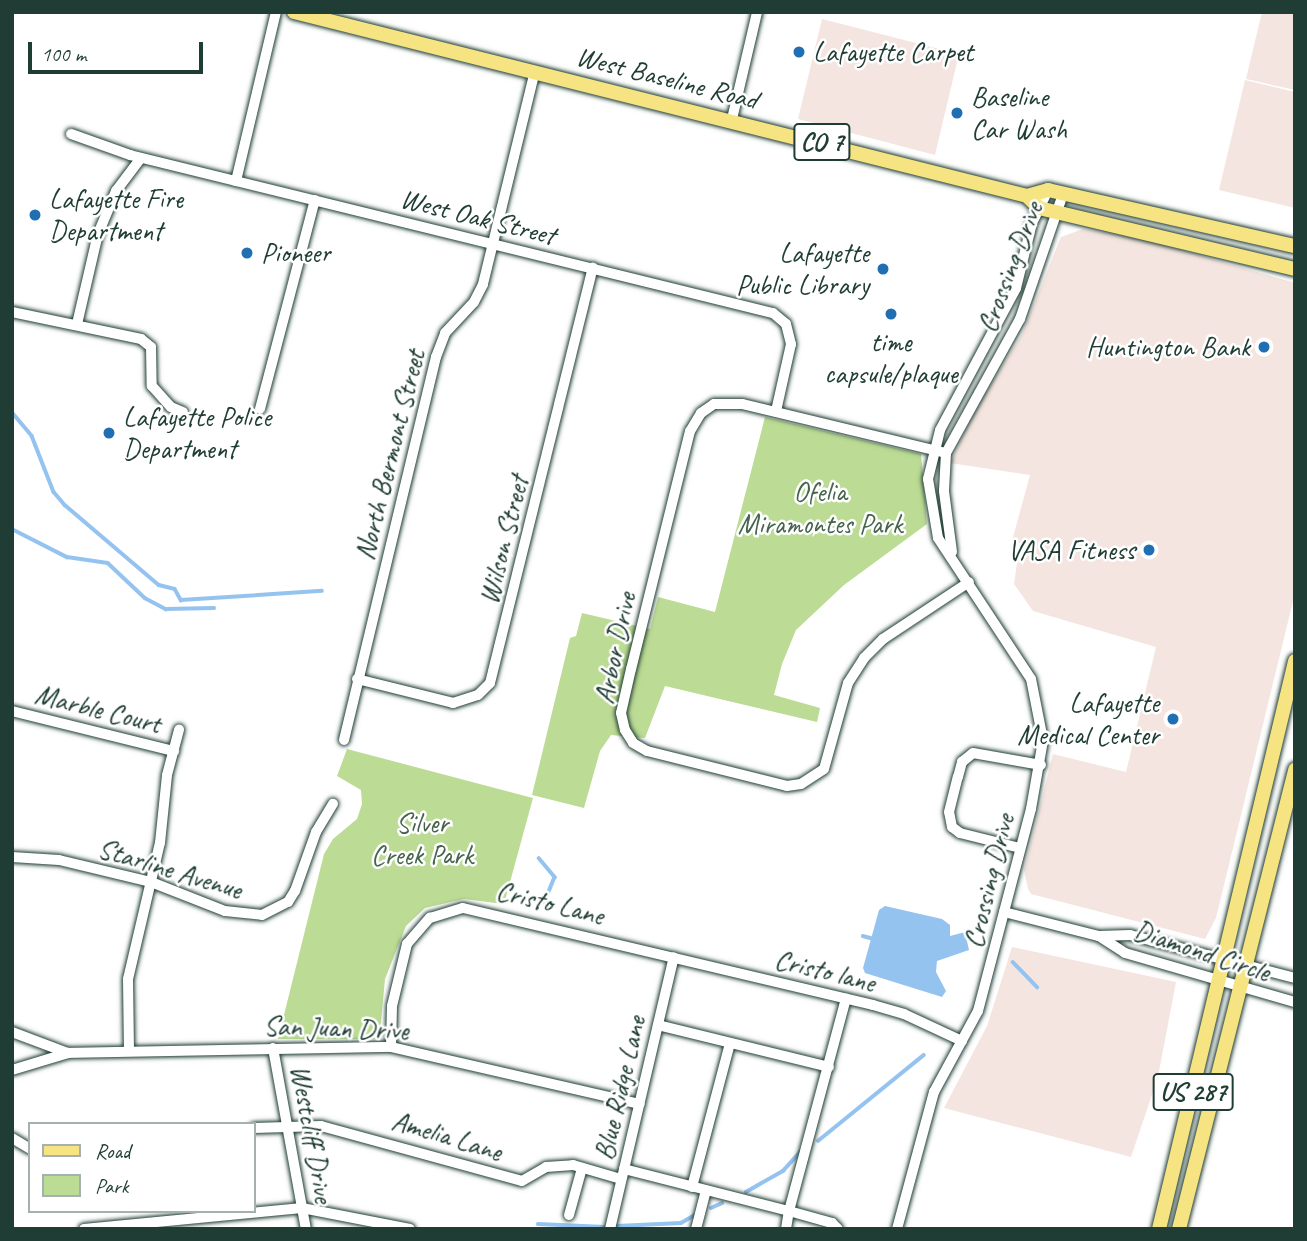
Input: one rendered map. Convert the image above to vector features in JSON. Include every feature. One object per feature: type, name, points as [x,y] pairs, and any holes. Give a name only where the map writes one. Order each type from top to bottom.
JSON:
[{"type":"main road","name":"West Baseline Road","points":[[294,12],[732,119],[1027,196]]},
{"type":"main road","points":[[1295,246],[1048,190],[1027,196],[1039,208],[1295,268]]},
{"type":"main road","name":"US 287","points":[[1159,1229],[1226,959],[1295,661]]},
{"type":"main road","name":"US 287","points":[[1179,1229],[1295,769]]},
{"type":"street","points":[[236,181],[276,12]]},
{"type":"street","points":[[732,119],[757,12]]},
{"type":"street","name":"North Bermont Street","points":[[344,740],[436,357],[445,332],[474,302],[494,244],[535,71]]},
{"type":"street","name":"West Oak Street","points":[[71,134],[141,158],[773,313],[786,324],[791,344],[776,411]]},
{"type":"street","points":[[77,324],[97,234],[116,191],[141,158]]},
{"type":"street","name":"Crossing Drive","points":[[897,1229],[934,1092],[978,1012],[1041,765],[1040,709],[1031,679],[951,552],[939,538],[928,480],[933,450],[1016,288],[1039,208],[1048,190]]},
{"type":"street","name":"Crossing Drive","points":[[951,552],[944,491],[946,453],[1020,319],[1063,194]]},
{"type":"street","points":[[260,409],[315,200]]},
{"type":"street","name":"Wilson Street","points":[[357,679],[453,703],[478,695],[490,683],[593,268]]},
{"type":"street","points":[[12,312],[141,339],[151,347],[152,386],[171,407],[183,412]]},
{"type":"street","name":"Arbor Drive","points":[[946,453],[727,401],[714,404],[701,413],[690,431],[621,713],[634,743],[647,751],[787,786],[815,778],[831,755],[848,683],[864,657],[883,639],[969,582]]},
{"type":"street","name":"Marble Court","points":[[12,711],[174,751]]},
{"type":"street","points":[[129,1051],[128,979],[179,730]]},
{"type":"street","points":[[1020,848],[960,833],[952,827],[950,813],[958,777],[962,762],[973,753],[1041,765]]},
{"type":"street","name":"Starline Avenue","points":[[12,857],[59,860],[150,882],[225,911],[247,916],[275,910],[295,891],[316,832],[333,804]]},
{"type":"street","name":"Cristo Lane","points":[[391,1047],[392,1006],[407,944],[430,918],[447,909],[481,909],[674,957]]},
{"type":"street","name":"Diamond Circle","points":[[1004,912],[1099,936],[1130,935],[1295,978]]},
{"type":"street","name":"Diamond Circle","points":[[1099,936],[1125,953],[1190,970],[1220,983],[1295,1002]]},
{"type":"street","name":"Cristo lane","points":[[674,957],[904,1014],[962,1041]]},
{"type":"street","name":"Blue Ridge Lane","points":[[610,1229],[674,957]]},
{"type":"street","points":[[786,1229],[846,999]]},
{"type":"street","points":[[658,1025],[829,1067]]},
{"type":"street","name":"San Juan Drive","points":[[12,1032],[68,1053]]},
{"type":"street","points":[[692,1187],[730,1043]]},
{"type":"street","name":"San Juan Drive","points":[[12,1070],[68,1053],[391,1047],[640,1104]]},
{"type":"street","name":"Westcliff Drive","points":[[273,1048],[306,1229]]},
{"type":"street","name":"Amelia Lane","points":[[256,1128],[321,1126],[375,1138],[522,1181],[546,1167],[582,1168],[622,1174],[706,1190],[789,1211],[832,1223],[838,1229]]},
{"type":"street","points":[[12,1138],[28,1148]]},
{"type":"street","points":[[569,1215],[582,1168]]},
{"type":"street","points":[[696,1229],[706,1190]]},
{"type":"street","points":[[256,1212],[302,1208],[410,1229]]},
{"type":"street","points":[[84,1229],[250,1213]]},
{"type":"shaded area","points":[[1262,12],[1295,12],[1295,90],[1246,79]]},
{"type":"shaded area","points":[[822,19],[959,54],[935,155],[798,119]]},
{"type":"shaded area","points":[[1245,80],[1295,92],[1295,208],[1219,190]]},
{"type":"shaded area","points":[[1083,229],[1139,238],[1295,283],[1295,593],[1216,918],[1205,939],[1031,894],[1028,889],[1024,870],[1053,754],[1126,772],[1156,647],[1033,611],[1014,584],[1020,543],[1012,541],[1030,475],[950,463],[976,409],[1022,334],[1061,237]]},
{"type":"shaded area","points":[[1012,947],[1176,982],[1158,1077],[1131,1157],[944,1108],[987,1026]]},
{"type":"green space","name":"Ofelia Miramontes Park","points":[[765,417],[921,454],[927,524],[844,585],[796,630],[782,664],[774,695],[820,708],[817,722],[665,686],[645,738],[611,735],[600,751],[584,808],[532,795],[570,638],[576,636],[582,613],[650,629],[658,597],[715,612]]},
{"type":"green space","name":"Silver Creek Park","points":[[347,749],[533,798],[504,904],[464,899],[425,908],[406,926],[385,979],[380,1032],[376,1039],[278,1039],[324,854],[333,839],[357,819],[362,804],[361,790],[337,776]]},
{"type":"water","points":[[885,906],[942,919],[950,925],[950,936],[965,932],[969,950],[937,961],[936,972],[946,991],[942,997],[865,973],[863,968],[879,910]]},
{"type":"waterway","points":[[12,412],[32,436],[54,492],[65,505],[159,585],[175,589],[181,600],[322,591]]},
{"type":"waterway","points":[[12,529],[67,557],[108,563],[145,598],[166,609],[214,608]]},
{"type":"waterway","points":[[539,858],[555,877],[545,902]]},
{"type":"waterway","points":[[863,936],[874,939]]},
{"type":"waterway","points":[[1013,962],[1037,987]]},
{"type":"waterway","points":[[818,1141],[924,1055]]},
{"type":"waterway","points":[[746,1192],[783,1171],[802,1150]]},
{"type":"waterway","points":[[711,1208],[722,1203]]},
{"type":"waterway","points":[[617,1226],[681,1223],[695,1215]]},
{"type":"waterway","points":[[538,1224],[605,1227]]},
{"type":"place","name":"Lafayette Carpet","points":[[799,52]]},
{"type":"place","name":"Baseline Car Wash","points":[[957,113]]},
{"type":"place","name":"Lafayette Fire Department","points":[[35,215]]},
{"type":"place","name":"Pioneer","points":[[247,253]]},
{"type":"place","name":"Lafayette Public Library","points":[[883,269]]},
{"type":"place","name":"time capsule/plaque","points":[[891,314]]},
{"type":"place","name":"Huntington Bank","points":[[1264,347]]},
{"type":"place","name":"Lafayette Police Department","points":[[109,433]]},
{"type":"place","name":"VASA Fitness","points":[[1149,550]]},
{"type":"place","name":"Lafayette Medical Center","points":[[1173,719]]}]
